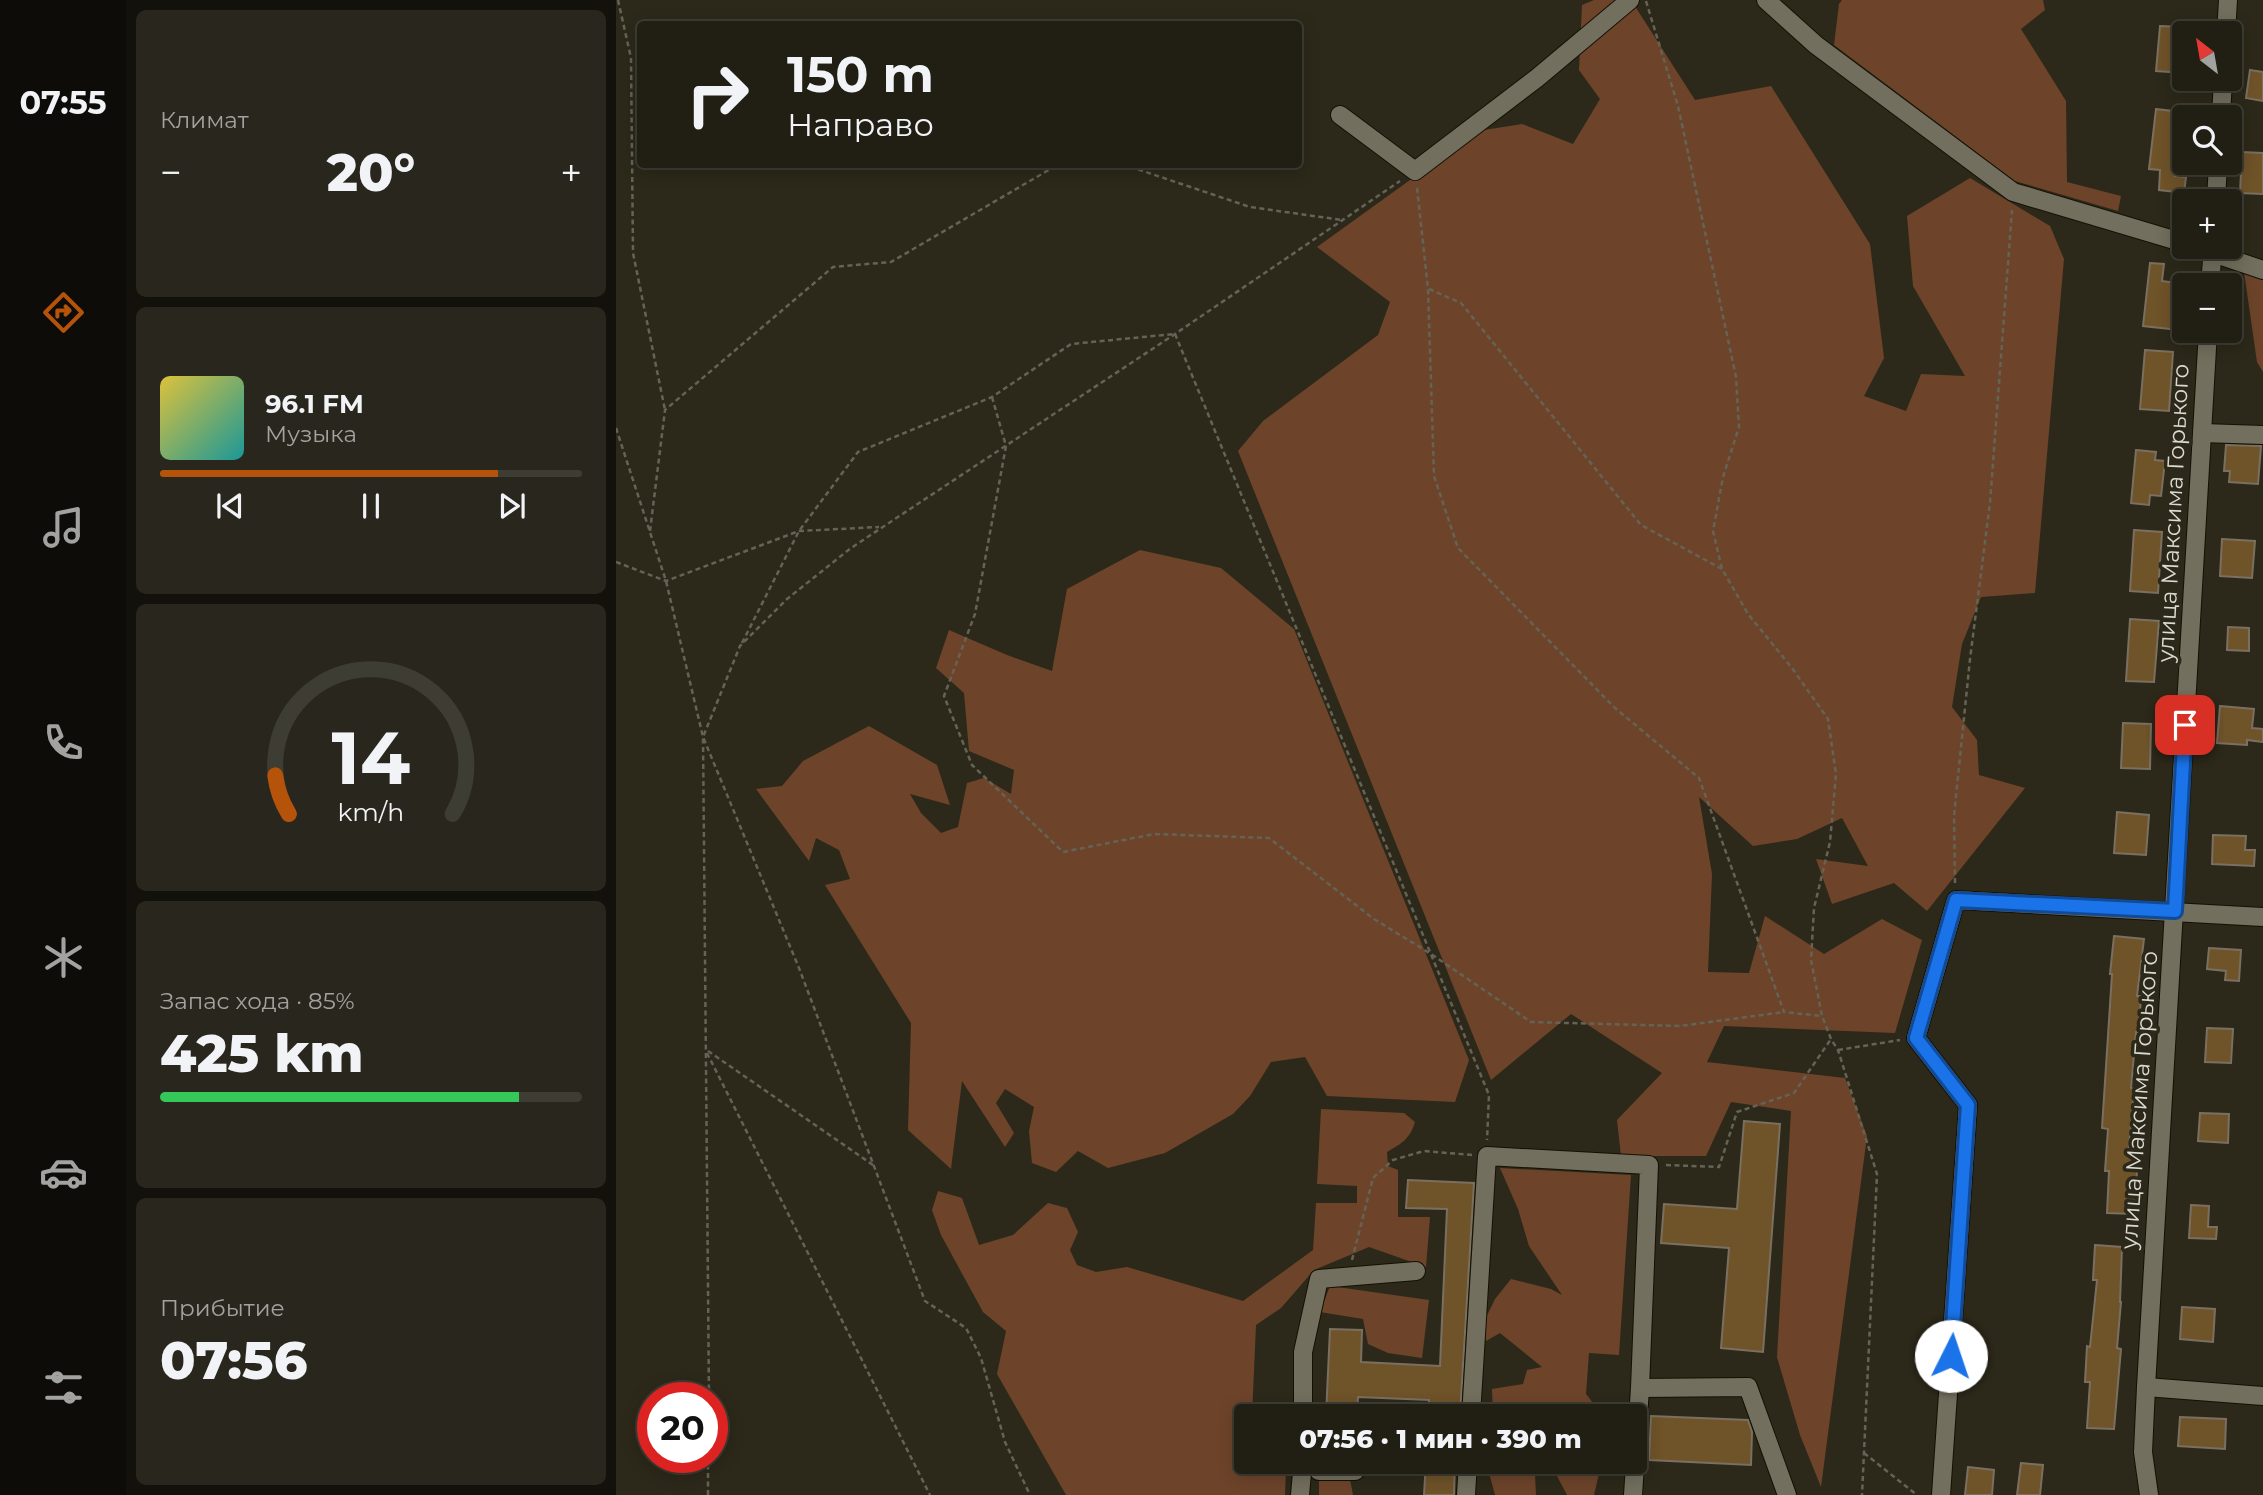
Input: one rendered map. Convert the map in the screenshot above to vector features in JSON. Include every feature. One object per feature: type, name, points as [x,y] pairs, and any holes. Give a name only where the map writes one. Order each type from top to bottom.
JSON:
[{"type":"street","points":[[1340,115],[1415,171],[1537,78],[1630,0]]},
{"type":"street","points":[[1766,0],[1816,45],[2013,192],[2172,239]]},
{"type":"street","points":[[2227,21],[2228,0]]},
{"type":"street","points":[[2235,259],[2263,270]]},
{"type":"street","name":"улица Максима Горького","points":[[2149,1495],[2143,1452],[2146,1387],[2207,343]]},
{"type":"street","points":[[2202,433],[2263,435]]},
{"type":"street","points":[[1941,1495],[1968,1105],[1916,1038],[1956,900],[2263,917]]},
{"type":"street","points":[[1472,1404],[1487,1156],[1649,1165],[1633,1495]]},
{"type":"street","points":[[1303,1404],[1303,1352],[1319,1279],[1416,1271]]},
{"type":"street","points":[[1640,1388],[1748,1387],[1787,1495]]},
{"type":"street","points":[[2146,1387],[2263,1396]]},
{"type":"street","points":[[1300,1495],[1302,1474]]},
{"type":"street","points":[[1466,1495],[1467,1474]]},
{"type":"path","points":[[618,0],[631,58],[633,253],[665,410],[650,533]]},
{"type":"path","points":[[1646,0],[1678,106],[1736,377],[1739,427],[1723,477],[1713,531],[1722,569],[1748,614],[1828,719],[1836,774],[1830,842],[1814,908],[1811,960],[1822,1016],[1838,1050],[1877,1174],[1862,1495]]},
{"type":"path","points":[[665,410],[832,267],[891,262],[1052,168]]},
{"type":"path","points":[[1134,168],[1250,207],[1342,220]]},
{"type":"path","points":[[740,646],[788,599],[851,548],[1175,334],[1415,171],[1427,289],[1434,476],[1458,548],[1615,708],[1699,778],[1784,1012]]},
{"type":"path","points":[[1956,900],[1954,816],[1990,503],[2013,192]]},
{"type":"path","points":[[1427,289],[1461,303],[1641,525],[1722,569]]},
{"type":"path","points":[[709,1382],[703,737],[740,646],[799,531],[858,452],[992,397],[1071,344],[1175,334]]},
{"type":"path","points":[[1175,334],[1489,1095],[1487,1156],[1424,1151],[1393,1160],[1373,1178],[1348,1277]]},
{"type":"path","points":[[992,397],[1006,446],[975,614],[944,696],[972,765],[1063,852],[1154,834],[1269,838],[1374,919],[1531,1022],[1680,1026],[1784,1012],[1822,1016]]},
{"type":"path","points":[[616,428],[666,580],[703,737],[799,968],[925,1301],[966,1328],[981,1358],[1005,1442],[1030,1495]]},
{"type":"path","points":[[616,562],[666,580],[799,531],[882,527]]},
{"type":"path","points":[[1838,1050],[1916,1038]]},
{"type":"path","points":[[1649,1165],[1719,1167],[1737,1112],[1794,1093],[1831,1039]]},
{"type":"path","points":[[706,1050],[874,1166]]},
{"type":"path","points":[[706,1050],[930,1495]]},
{"type":"path","points":[[1864,1453],[1917,1495]]},
{"type":"path","points":[[708,1473],[708,1495]]},
{"type":"shaded area","points":[[1594,0],[1631,0],[1695,100],[1771,86],[1870,244],[1884,358],[1864,396],[1906,411],[1921,374],[1965,376],[1913,286],[1907,216],[1970,178],[2050,226],[2064,259],[2035,593],[1981,597],[1962,644],[1952,707],[1977,740],[1979,775],[2025,788],[1927,911],[1894,883],[1832,904],[1816,859],[1868,866],[1842,818],[1797,839],[1753,846],[1699,797],[1712,874],[1708,972],[1749,973],[1765,916],[1824,954],[1882,919],[1922,940],[1895,1033],[1724,1026],[1707,1062],[1845,1078],[1867,1136],[1821,1487],[1800,1435],[1777,1357],[1791,1111],[1731,1102],[1706,1156],[1621,1156],[1617,1120],[1662,1073],[1571,1014],[1491,1080],[1238,451],[1263,421],[1378,335],[1390,302],[1317,247],[1478,131],[1522,124],[1573,144],[1600,99],[1579,70],[1582,5]]},
{"type":"shaded area","points":[[1842,0],[2043,0],[2045,10],[2021,29],[2066,101],[2067,182],[2121,196],[2118,211],[2015,181],[1834,45],[1839,4]]},
{"type":"shaded area","points":[[2244,272],[2263,279],[2263,372],[2257,362]]},
{"type":"shaded area","points":[[1140,550],[1221,568],[1294,629],[1469,1060],[1455,1102],[1327,1096],[1305,1057],[1271,1062],[1250,1096],[1233,1114],[1165,1153],[1108,1168],[1078,1151],[1056,1172],[1032,1163],[1029,1131],[1034,1107],[1005,1089],[996,1103],[1014,1133],[1005,1147],[962,1081],[951,1169],[908,1130],[911,1023],[825,885],[850,879],[839,850],[816,838],[809,861],[756,789],[782,786],[803,761],[869,726],[937,765],[950,805],[910,794],[921,813],[941,833],[958,827],[967,783],[984,778],[1011,794],[1014,770],[969,751],[964,693],[936,668],[949,630],[1052,671],[1067,589]]},
{"type":"shaded area","points":[[1321,1109],[1404,1113],[1415,1122],[1404,1140],[1387,1152],[1388,1166],[1398,1170],[1398,1217],[1430,1217],[1426,1267],[1369,1247],[1314,1270],[1281,1308],[1256,1325],[1253,1404],[1234,1404],[1234,1474],[1286,1474],[1285,1495],[1066,1495],[997,1374],[1006,1331],[983,1312],[941,1235],[932,1210],[938,1191],[962,1198],[979,1245],[1013,1235],[1048,1203],[1067,1208],[1078,1232],[1070,1250],[1077,1265],[1096,1272],[1127,1267],[1243,1301],[1313,1250],[1316,1203],[1357,1203],[1357,1186],[1317,1184]]},
{"type":"shaded area","points":[[1500,1168],[1631,1175],[1619,1355],[1589,1353],[1586,1394],[1594,1404],[1493,1404],[1492,1389],[1523,1384],[1527,1370],[1542,1367],[1500,1333],[1486,1341],[1481,1328],[1495,1299],[1511,1279],[1551,1289],[1562,1295],[1529,1246],[1518,1209]]},
{"type":"shaded area","points":[[1330,1286],[1429,1300],[1422,1358],[1388,1353],[1368,1344],[1363,1319],[1320,1312]]},
{"type":"shaded area","points":[[1349,1474],[1353,1495],[1319,1495],[1319,1475]]},
{"type":"shaded area","points":[[1489,1474],[1535,1475],[1536,1495],[1495,1495]]},
{"type":"shaded area","points":[[1556,1474],[1599,1474],[1594,1495],[1567,1495]]},
{"type":"building","points":[[2160,26],[2172,26],[2172,72],[2156,71]]},
{"type":"building","points":[[2250,70],[2263,72],[2263,101],[2246,98]]},
{"type":"building","points":[[2156,109],[2172,111],[2172,175],[2186,177],[2184,189],[2159,190],[2160,170],[2149,169]]},
{"type":"building","points":[[2242,152],[2263,153],[2263,194],[2242,193]]},
{"type":"building","points":[[2150,263],[2164,264],[2162,281],[2172,282],[2172,329],[2143,326]]},
{"type":"building","points":[[2145,350],[2173,352],[2169,411],[2140,409]]},
{"type":"building","points":[[2226,445],[2261,446],[2258,484],[2229,482],[2230,471],[2224,471]]},
{"type":"building","points":[[2136,450],[2156,452],[2155,460],[2165,461],[2161,496],[2150,495],[2149,505],[2131,503]]},
{"type":"building","points":[[2134,530],[2162,532],[2158,593],[2130,591]]},
{"type":"building","points":[[2222,539],[2255,541],[2252,578],[2220,576]]},
{"type":"building","points":[[2130,619],[2159,621],[2154,682],[2126,681]]},
{"type":"building","points":[[2228,627],[2249,628],[2249,651],[2227,650]]},
{"type":"building","points":[[2220,706],[2254,709],[2252,728],[2263,729],[2263,742],[2247,740],[2247,745],[2217,743]]},
{"type":"building","points":[[2123,723],[2151,724],[2150,769],[2121,768]]},
{"type":"building","points":[[2117,812],[2149,815],[2146,855],[2114,853]]},
{"type":"building","points":[[2213,835],[2246,836],[2245,850],[2255,850],[2254,866],[2212,864]]},
{"type":"building","points":[[2114,936],[2144,939],[2137,996],[2141,996],[2131,1088],[2134,1089],[2129,1147],[2138,1148],[2135,1214],[2107,1213],[2109,1171],[2105,1171],[2108,1129],[2102,1128]]},
{"type":"building","points":[[2209,948],[2241,950],[2239,981],[2225,980],[2226,971],[2207,969]]},
{"type":"building","points":[[2207,1028],[2233,1029],[2231,1063],[2205,1062]]},
{"type":"building","points":[[2200,1113],[2229,1114],[2228,1143],[2198,1141]]},
{"type":"building","points":[[1744,1121],[1780,1124],[1763,1352],[1721,1348],[1729,1248],[1661,1243],[1664,1204],[1737,1209]]},
{"type":"building","points":[[1408,1180],[1474,1183],[1461,1404],[1429,1404],[1429,1400],[1358,1397],[1358,1404],[1327,1404],[1330,1329],[1362,1330],[1361,1362],[1440,1366],[1447,1209],[1406,1208]]},
{"type":"building","points":[[2191,1205],[2209,1206],[2208,1227],[2217,1227],[2216,1239],[2189,1238]]},
{"type":"building","points":[[2095,1245],[2122,1247],[2117,1348],[2121,1349],[2114,1429],[2087,1428],[2090,1382],[2085,1382],[2087,1346],[2090,1347],[2097,1280],[2093,1280]]},
{"type":"building","points":[[2182,1307],[2215,1309],[2213,1342],[2180,1339]]},
{"type":"building","points":[[1651,1416],[1748,1420],[1752,1432],[1751,1465],[1649,1460]]},
{"type":"building","points":[[2180,1417],[2226,1419],[2225,1449],[2178,1446]]},
{"type":"building","points":[[2021,1463],[2043,1465],[2040,1495],[2017,1495]]},
{"type":"building","points":[[1968,1467],[1994,1470],[1992,1495],[1965,1495]]},
{"type":"building","points":[[1425,1474],[1455,1474],[1454,1495],[1424,1495]]},
{"type":"route","points":[[1951,1356],[1968,1105],[1916,1038],[1956,900],[2175,911],[2185,725]]}]
